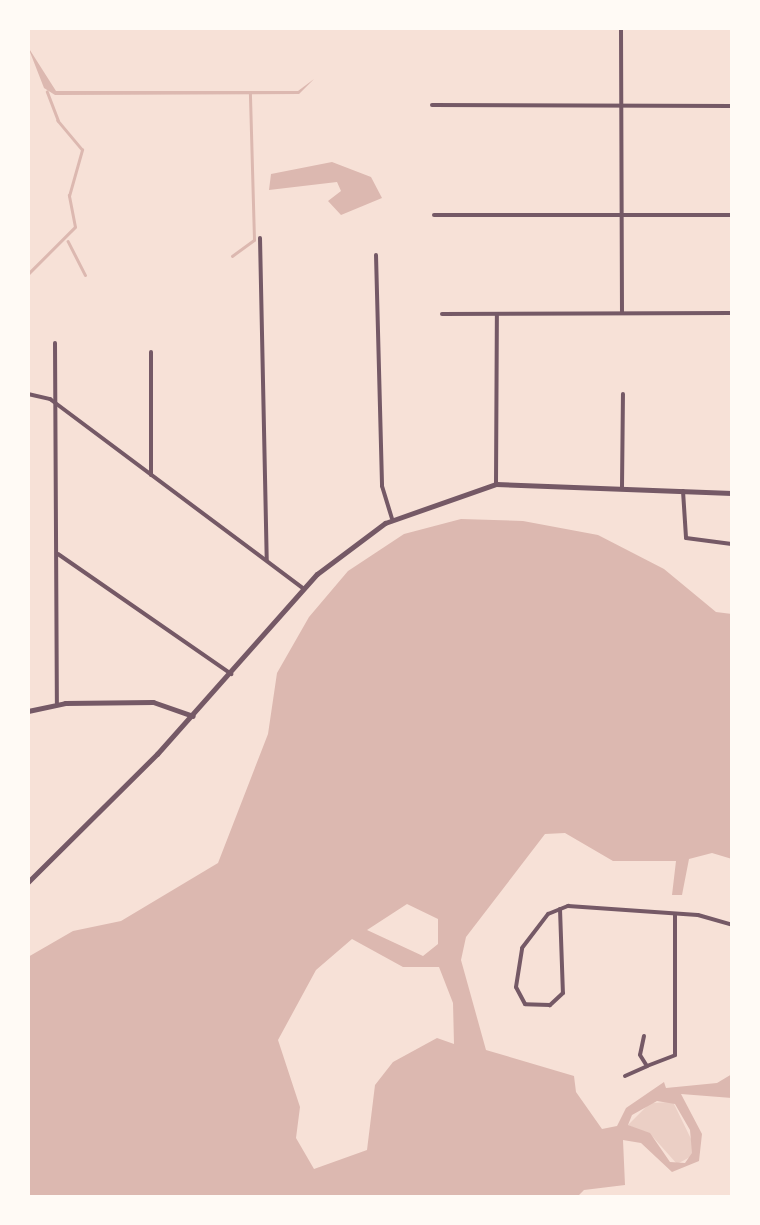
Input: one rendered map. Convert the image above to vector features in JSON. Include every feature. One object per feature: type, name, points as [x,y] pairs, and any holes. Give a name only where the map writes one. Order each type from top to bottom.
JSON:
[{"type":"street","points":[[622,28],[622,313]]},
{"type":"street","points":[[432,104],[732,106]]},
{"type":"street","points":[[434,214],[732,215]]},
{"type":"street","points":[[260,238],[267,560]]},
{"type":"street","points":[[376,256],[382,486],[392,519]]},
{"type":"street","points":[[442,314],[732,312]]},
{"type":"street","points":[[496,484],[497,314]]},
{"type":"street","points":[[56,343],[57,704]]},
{"type":"street","points":[[151,352],[151,475]]},
{"type":"street","points":[[28,394],[56,405],[304,588]]},
{"type":"street","points":[[622,487],[623,394]]},
{"type":"street","points":[[28,882],[193,716],[304,588],[343,550],[392,519],[496,484],[732,493]]},
{"type":"street","points":[[684,491],[686,538],[732,544]]},
{"type":"street","points":[[57,553],[231,674]]},
{"type":"street","points":[[28,711],[57,704],[159,702],[193,716]]},
{"type":"street","points":[[560,909],[563,992],[559,1002],[546,1006],[519,998],[518,966],[531,930],[560,909],[675,914],[732,924]]},
{"type":"street","points":[[624,1076],[675,1055],[675,914]]},
{"type":"street","points":[[644,1036],[640,1056],[647,1066]]},
{"type":"shaded area","points":[[28,47],[56,91],[298,91],[314,79],[299,94],[55,95],[44,88]]},
{"type":"shaded area","points":[[332,162],[371,177],[382,198],[341,215],[328,201],[341,191],[337,182],[269,190],[271,174]]},
{"type":"shaded area","points":[[461,519],[523,521],[598,535],[664,569],[716,612],[732,614],[732,859],[712,853],[689,859],[682,895],[672,895],[676,861],[613,861],[565,833],[545,834],[466,937],[461,960],[486,1050],[574,1076],[576,1092],[602,1129],[617,1126],[626,1108],[664,1082],[666,1088],[717,1083],[732,1074],[732,1098],[681,1094],[702,1134],[699,1161],[672,1172],[641,1143],[623,1140],[625,1185],[584,1190],[577,1197],[28,1197],[28,957],[73,931],[121,921],[218,863],[268,734],[277,673],[309,617],[348,571],[404,534]],"holes":[[[407,904],[438,919],[438,944],[423,956],[367,930]],[[352,939],[403,967],[439,967],[453,1003],[454,1044],[437,1038],[393,1062],[375,1085],[367,1150],[314,1169],[296,1138],[300,1107],[278,1040],[316,970]],[[657,1101],[675,1104],[690,1130],[692,1153],[685,1163],[670,1162],[650,1133],[628,1125],[632,1115]]]},
{"type":"shaded area","points":[[673,1102],[692,1141],[692,1156],[677,1164],[653,1137],[628,1125],[650,1103]]},
{"type":"waterway","points":[[28,274],[75,227],[69,196],[82,150],[58,121],[47,92]]},
{"type":"waterway","points":[[232,256],[254,240],[250,94]]},
{"type":"waterway","points":[[68,241],[85,275]]}]
